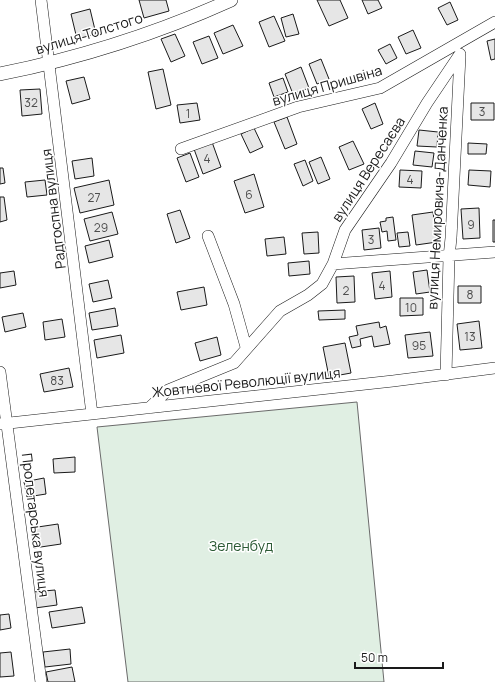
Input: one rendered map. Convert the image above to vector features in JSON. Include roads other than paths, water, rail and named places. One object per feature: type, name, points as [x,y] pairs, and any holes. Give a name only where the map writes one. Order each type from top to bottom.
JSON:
[{"type":"street","name":"Радгоспна вулиця","points":[[41,0],[92,414]]},
{"type":"street","name":"вулиця Толстого","points":[[0,74],[50,64],[202,13],[231,0]]},
{"type":"street","name":"вулиця Пришвіна","points":[[181,149],[298,107],[380,88],[460,48],[495,22]]},
{"type":"street","name":"вулиця Немировича-Данченка","points":[[446,375],[449,256],[452,238],[460,48]]},
{"type":"street","name":"вулиця Вересаєва","points":[[149,408],[168,390],[234,363],[246,347],[280,311],[308,295],[322,284],[333,264],[345,230],[391,163],[460,48]]},
{"type":"street","points":[[208,236],[234,304],[246,347]]},
{"type":"street","points":[[333,264],[495,252]]},
{"type":"street","name":"Жовтневої Революції вулиця","points":[[4,424],[446,375],[495,368]]},
{"type":"street","name":"Пролетарська вулиця","points":[[0,372],[4,424],[41,682]]},
{"type":"park label","name":"Зеленбуд","points":[[241,545]]}]
